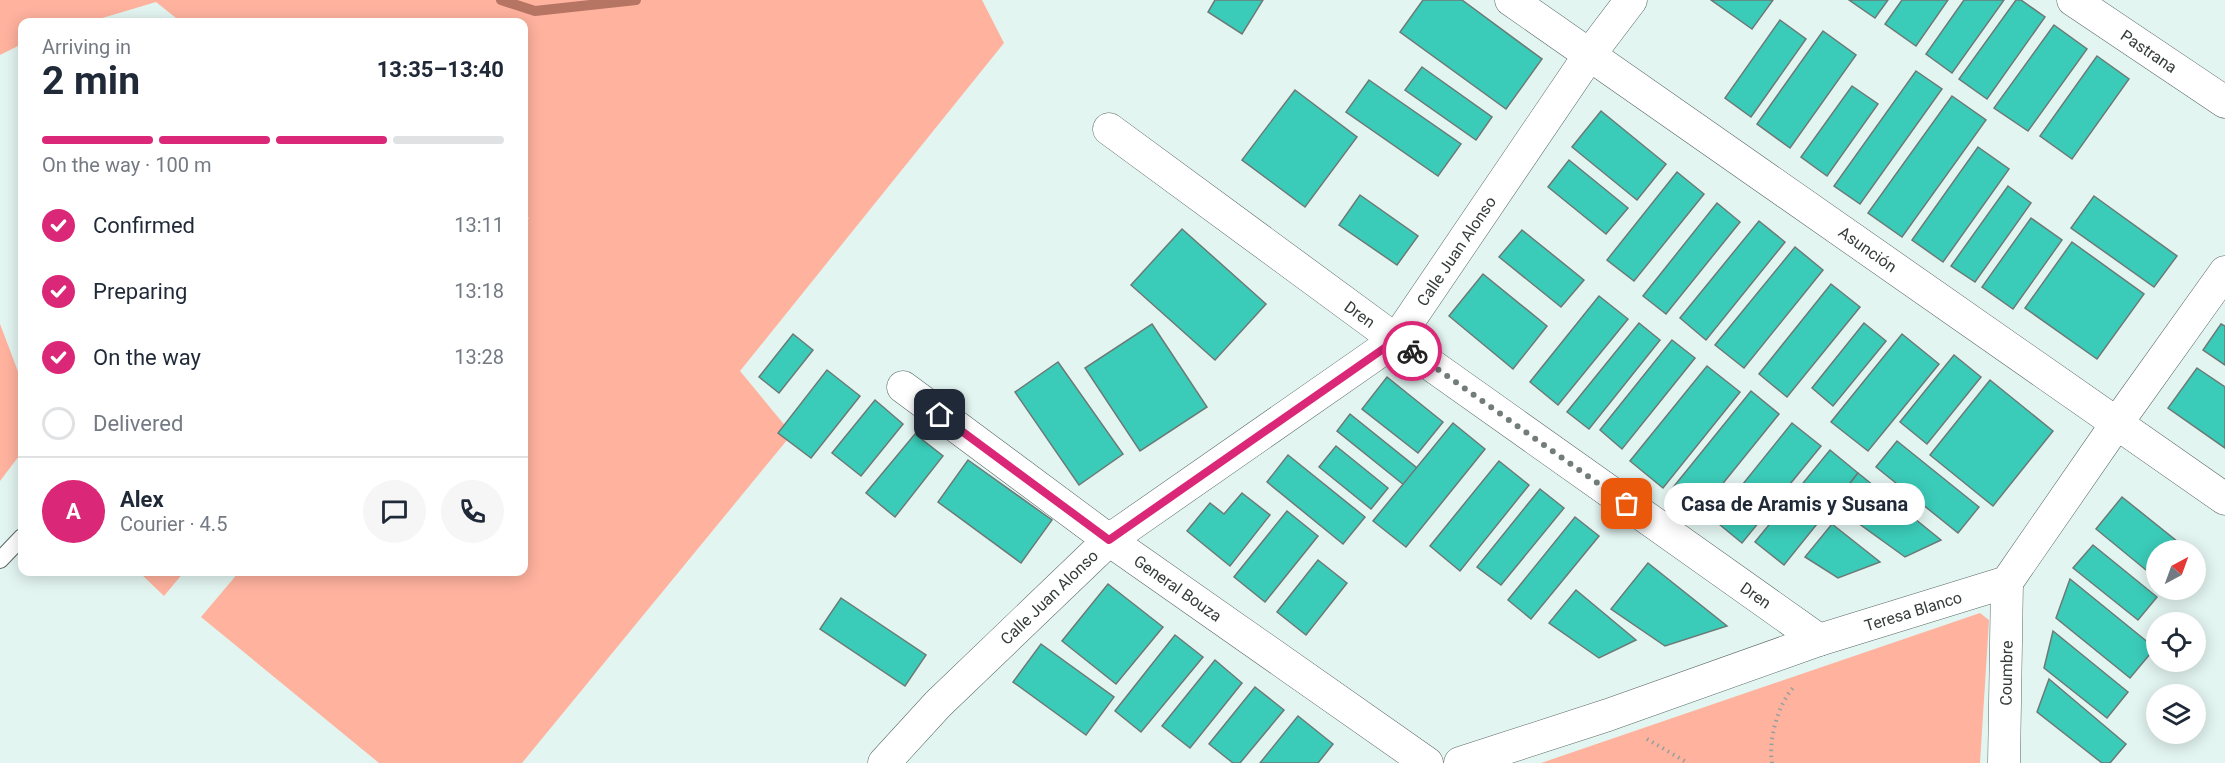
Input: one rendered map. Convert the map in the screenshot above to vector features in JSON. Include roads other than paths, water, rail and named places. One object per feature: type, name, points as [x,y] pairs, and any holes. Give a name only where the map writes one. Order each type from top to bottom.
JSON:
[{"type":"street","name":"Asunción","points":[[1511,0],[2225,499]]},
{"type":"street","name":"Calle Juan Alonso","points":[[884,763],[938,704],[1109,540],[1396,340],[1590,54],[1630,0]]},
{"type":"street","name":"Pastrana","points":[[2073,0],[2225,102]]},
{"type":"street","name":"Dren","points":[[1109,129],[1396,340],[1819,640]]},
{"type":"street","points":[[2007,582],[2225,272]]},
{"type":"street","name":"General Bouza","points":[[903,387],[1109,540],[1427,763]]},
{"type":"street","name":"Teresa Blanco","points":[[1460,763],[1608,715],[1819,640],[2007,582]]},
{"type":"street","name":"Coumbre","points":[[2004,763],[2007,582]]},
{"type":"lane","points":[[0,560],[18,541]]},
{"type":"waterway","points":[[501,0],[535,11],[636,0]]},
{"type":"place","name":"Casa de Aramis y Susana","points":[[1627,504]]}]
